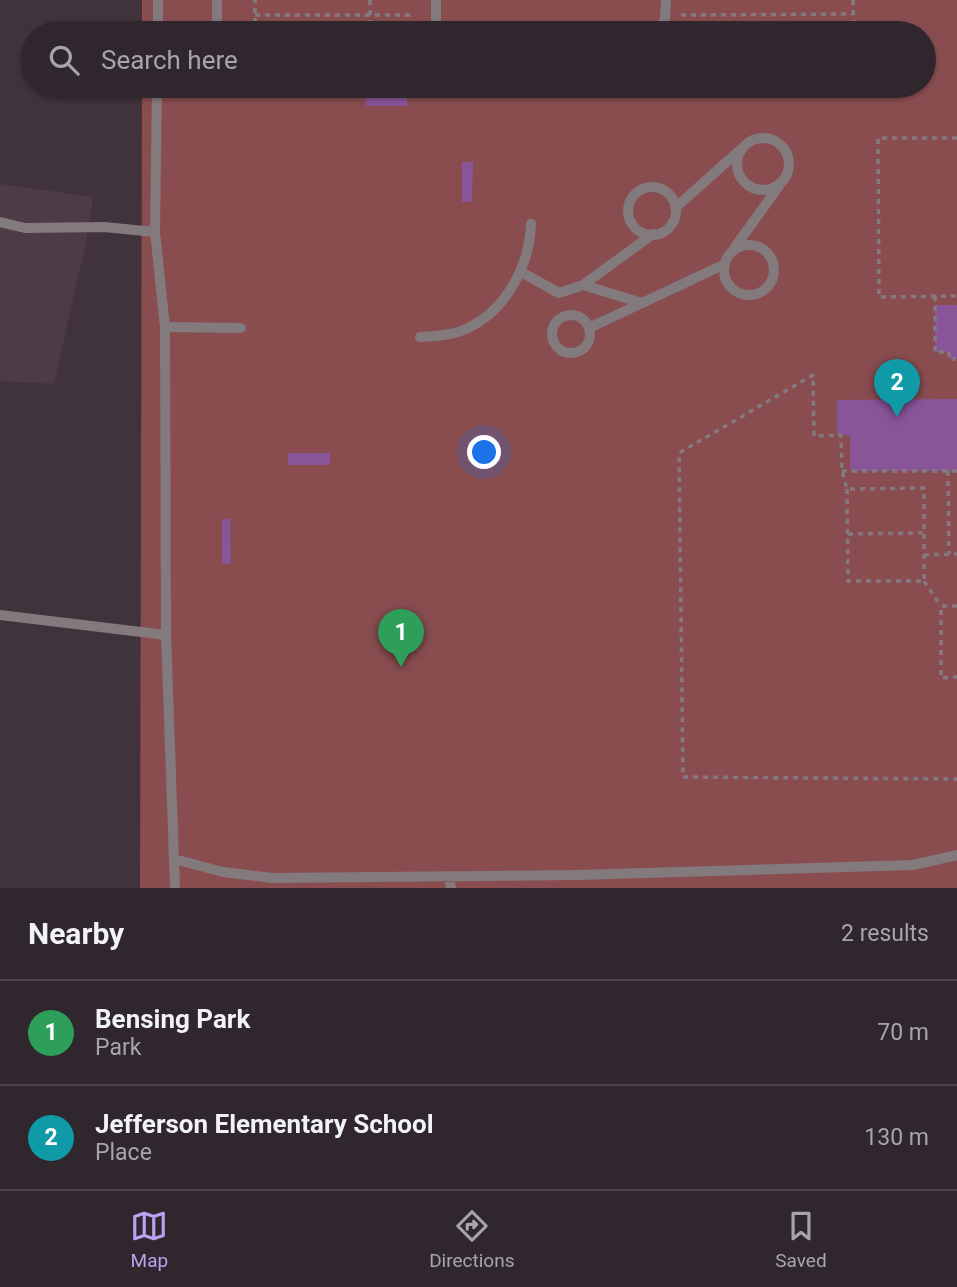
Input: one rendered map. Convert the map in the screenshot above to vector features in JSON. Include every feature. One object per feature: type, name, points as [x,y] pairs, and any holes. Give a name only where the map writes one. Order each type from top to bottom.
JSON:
[{"type":"lane","points":[[158,0],[158,21]]},
{"type":"lane","points":[[217,0],[217,21]]},
{"type":"lane","points":[[436,0],[436,21]]},
{"type":"lane","points":[[662,21],[666,0]]},
{"type":"lane","points":[[157,98],[155,232],[165,327],[166,635],[175,888]]},
{"type":"lane","points":[[521,272],[559,293],[583,285],[653,234],[667,229],[672,223],[676,208],[747,143],[764,138],[780,145],[788,159],[786,176],[725,264],[589,328]]},
{"type":"lane","points":[[741,149],[737,166],[743,181],[750,187],[766,190],[781,183]]},
{"type":"lane","points":[[653,234],[645,233],[632,224],[628,209],[634,195],[648,187],[663,190],[676,208]]},
{"type":"lane","points":[[0,222],[25,228],[104,227],[155,232]]},
{"type":"lane","points":[[420,337],[440,336],[478,322],[507,294],[521,272],[530,246],[531,225]]},
{"type":"lane","points":[[725,264],[726,280],[737,292],[754,294],[768,286],[774,271],[769,255],[763,249],[748,244],[733,251]]},
{"type":"lane","points":[[583,285],[642,303]]},
{"type":"lane","points":[[165,327],[241,328]]},
{"type":"lane","points":[[0,614],[166,635]]},
{"type":"lane","points":[[174,859],[223,872],[272,877],[577,876],[913,865],[957,855]]},
{"type":"lane","points":[[449,876],[451,888]]},
{"type":"path","points":[[255,0],[255,21]]},
{"type":"path","points":[[370,0],[370,21]]},
{"type":"path","points":[[853,0],[853,21]]},
{"type":"path","points":[[665,15],[853,14]]},
{"type":"path","points":[[255,15],[410,15]]},
{"type":"path","points":[[957,138],[878,138],[879,297],[957,296]]},
{"type":"path","points":[[935,296],[935,352],[949,352],[949,359],[956,359]]},
{"type":"path","points":[[925,581],[848,581],[847,489],[842,471],[841,435],[814,436],[813,375],[680,453],[683,777],[957,779]]},
{"type":"path","points":[[842,471],[957,471]]},
{"type":"path","points":[[948,471],[949,554]]},
{"type":"path","points":[[847,489],[924,488],[925,581],[941,606],[941,678],[957,677]]},
{"type":"path","points":[[848,534],[924,533]]},
{"type":"path","points":[[925,555],[957,554]]},
{"type":"path","points":[[941,606],[957,606]]},
{"type":"shaded area","points":[[142,0],[957,0],[957,888],[140,888],[142,98],[936,98],[936,21],[142,21]]},
{"type":"shaded area","points":[[0,184],[93,197],[86,242],[54,384],[0,381]]},
{"type":"building","points":[[366,98],[407,98],[407,106],[366,106]]},
{"type":"building","points":[[462,162],[473,162],[472,202],[462,202]]},
{"type":"building","points":[[935,305],[957,305],[957,359],[949,359],[949,352],[935,352]]},
{"type":"building","points":[[957,399],[957,471],[850,471],[850,435],[837,435],[837,400]]},
{"type":"building","points":[[288,453],[330,453],[330,465],[288,465]]},
{"type":"building","points":[[222,519],[230,519],[231,564],[222,564]]},
{"type":"place","name":"Jefferson Elementary School","points":[[897,417]]},
{"type":"place","name":"Bensing Park","points":[[401,667]]}]
